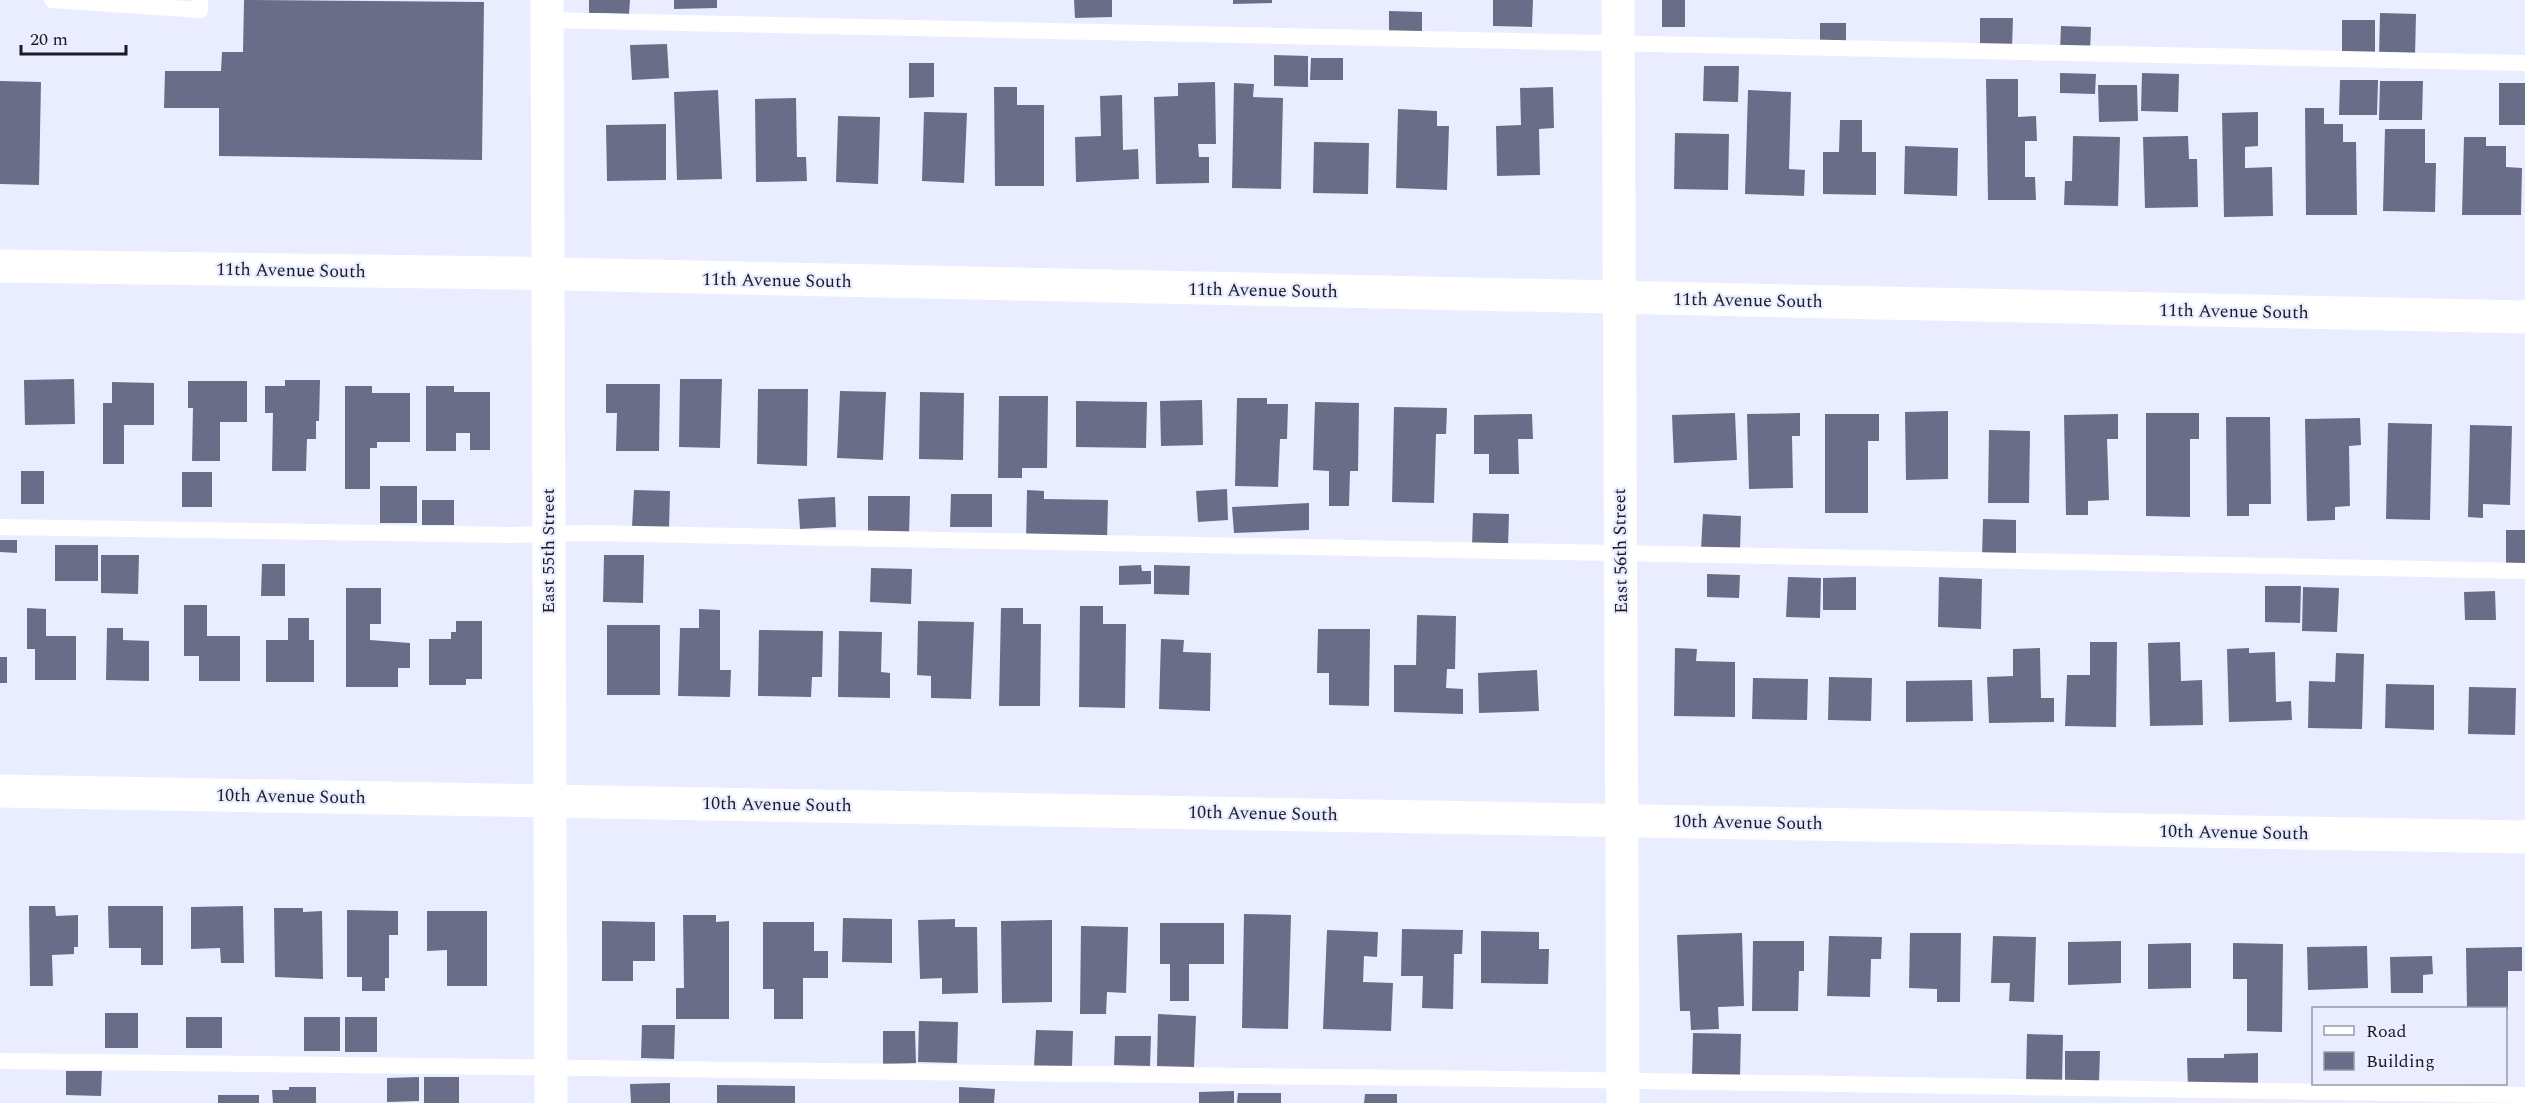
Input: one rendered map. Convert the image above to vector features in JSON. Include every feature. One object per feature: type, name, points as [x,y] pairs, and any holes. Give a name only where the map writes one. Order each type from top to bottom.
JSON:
[{"type":"street","name":"East 56th Street","points":[[1618,0],[1617,297],[1623,821],[1623,1092]]},
{"type":"street","name":"East 55th Street","points":[[547,10],[552,1103]]},
{"type":"street","name":"11th Avenue South","points":[[0,266],[550,274],[2525,317]]},
{"type":"street","name":"10th Avenue South","points":[[0,791],[2525,837]]},
{"type":"lane","points":[[52,0],[200,10],[200,0]]},
{"type":"lane","points":[[547,10],[1617,43],[2525,63]]},
{"type":"lane","points":[[0,526],[548,536],[590,533],[2525,571]]},
{"type":"lane","points":[[0,1061],[551,1069],[591,1067],[1623,1092],[2525,1095]]},
{"type":"building","points":[[244,0],[484,2],[482,160],[219,156],[219,108],[164,108],[165,71],[221,71],[222,52],[243,52]]},
{"type":"building","points":[[589,0],[630,0],[629,14],[589,13]]},
{"type":"building","points":[[674,0],[717,0],[717,8],[674,9]]},
{"type":"building","points":[[1074,0],[1112,0],[1112,17],[1075,18]]},
{"type":"building","points":[[1233,0],[1272,0],[1272,3],[1233,4]]},
{"type":"building","points":[[1493,0],[1533,0],[1532,27],[1493,26]]},
{"type":"building","points":[[1662,0],[1685,0],[1685,27],[1662,27]]},
{"type":"building","points":[[1389,11],[1422,12],[1422,37],[1389,36]]},
{"type":"building","points":[[2380,13],[2416,14],[2415,57],[2379,57]]},
{"type":"building","points":[[1980,18],[2013,18],[2012,48],[1980,48]]},
{"type":"building","points":[[2342,20],[2375,20],[2375,55],[2342,55]]},
{"type":"building","points":[[1820,23],[1846,23],[1846,42],[1820,42]]},
{"type":"building","points":[[2061,26],[2091,27],[2090,52],[2060,51]]},
{"type":"building","points":[[667,44],[669,78],[632,80],[630,45]]},
{"type":"building","points":[[1274,55],[1308,56],[1308,87],[1274,86]]},
{"type":"building","points":[[1311,58],[1343,58],[1343,80],[1310,80]]},
{"type":"building","points":[[909,63],[934,63],[934,97],[909,98]]},
{"type":"building","points":[[1704,66],[1739,66],[1738,102],[1703,101]]},
{"type":"building","points":[[2060,73],[2096,74],[2095,94],[2060,93]]},
{"type":"building","points":[[2142,73],[2179,74],[2178,112],[2141,111]]},
{"type":"building","points":[[1986,79],[2018,79],[2018,117],[2036,116],[2037,141],[2025,141],[2025,177],[2035,177],[2036,200],[1988,200]]},
{"type":"building","points":[[2340,80],[2378,80],[2377,115],[2339,115]]},
{"type":"building","points":[[0,81],[41,82],[39,185],[0,184]]},
{"type":"building","points":[[2380,81],[2423,81],[2422,120],[2379,120]]},
{"type":"building","points":[[1215,82],[1216,144],[1198,144],[1199,157],[1209,157],[1209,183],[1156,184],[1154,97],[1178,96],[1178,83]]},
{"type":"building","points":[[1234,83],[1254,84],[1253,97],[1283,98],[1281,189],[1232,188]]},
{"type":"building","points":[[2499,83],[2525,83],[2525,125],[2499,125]]},
{"type":"building","points":[[2098,85],[2137,85],[2138,121],[2099,122]]},
{"type":"building","points":[[994,87],[1017,87],[1017,105],[1044,105],[1044,186],[995,186]]},
{"type":"building","points":[[1553,87],[1554,128],[1539,129],[1540,175],[1497,176],[1496,126],[1521,125],[1520,88]]},
{"type":"building","points":[[718,90],[722,179],[677,180],[674,92]]},
{"type":"building","points":[[1748,90],[1791,92],[1789,169],[1805,170],[1804,196],[1745,194]]},
{"type":"building","points":[[1122,95],[1123,150],[1138,149],[1139,179],[1076,182],[1075,137],[1101,136],[1100,96]]},
{"type":"building","points":[[796,98],[797,157],[806,157],[807,181],[756,182],[755,99]]},
{"type":"building","points":[[2305,108],[2324,108],[2324,124],[2343,124],[2343,142],[2356,142],[2357,215],[2306,215]]},
{"type":"building","points":[[1398,109],[1437,111],[1437,126],[1449,126],[1447,190],[1396,188]]},
{"type":"building","points":[[924,112],[967,113],[964,183],[922,181]]},
{"type":"building","points":[[2258,112],[2258,146],[2245,147],[2245,168],[2272,167],[2273,216],[2224,217],[2222,113]]},
{"type":"building","points":[[838,116],[880,117],[878,184],[836,182]]},
{"type":"building","points":[[1840,120],[1862,120],[1862,152],[1876,152],[1876,195],[1823,194],[1823,152],[1839,152]]},
{"type":"building","points":[[666,124],[666,180],[607,181],[606,125]]},
{"type":"building","points":[[2385,129],[2425,129],[2425,163],[2436,163],[2435,212],[2383,211]]},
{"type":"building","points":[[1675,133],[1729,134],[1728,190],[1674,189]]},
{"type":"building","points":[[2073,136],[2120,137],[2118,206],[2064,205],[2065,181],[2072,181]]},
{"type":"building","points":[[2188,136],[2189,159],[2197,159],[2198,207],[2145,208],[2143,137]]},
{"type":"building","points":[[2464,137],[2486,137],[2486,146],[2506,146],[2506,167],[2522,168],[2521,215],[2462,215]]},
{"type":"building","points":[[1314,142],[1369,143],[1368,194],[1313,193]]},
{"type":"building","points":[[1905,146],[1958,148],[1957,196],[1904,194]]},
{"type":"building","points":[[74,379],[75,424],[25,425],[24,380]]},
{"type":"building","points":[[680,379],[722,379],[720,448],[679,447]]},
{"type":"building","points":[[285,380],[320,380],[319,421],[316,421],[316,439],[307,439],[306,471],[272,471],[273,413],[265,413],[265,386],[285,386]]},
{"type":"building","points":[[188,381],[247,381],[247,422],[220,422],[220,461],[192,461],[193,408],[188,408]]},
{"type":"building","points":[[112,382],[154,383],[154,425],[124,425],[124,464],[103,464],[103,403],[112,403]]},
{"type":"building","points":[[606,384],[660,384],[659,451],[616,451],[617,413],[606,413]]},
{"type":"building","points":[[345,386],[372,386],[372,393],[410,393],[410,442],[377,442],[377,448],[370,448],[370,489],[345,489]]},
{"type":"building","points":[[426,386],[454,386],[454,392],[490,392],[490,450],[470,450],[470,433],[456,433],[456,451],[426,451]]},
{"type":"building","points":[[758,389],[808,389],[807,466],[757,464]]},
{"type":"building","points":[[840,391],[886,392],[883,460],[837,458]]},
{"type":"building","points":[[920,392],[964,393],[963,460],[919,459]]},
{"type":"building","points":[[999,396],[1048,396],[1047,468],[1022,468],[1022,478],[998,478]]},
{"type":"building","points":[[1237,398],[1267,398],[1267,404],[1288,404],[1287,439],[1280,439],[1278,487],[1235,486]]},
{"type":"building","points":[[1202,400],[1203,445],[1161,446],[1160,401]]},
{"type":"building","points":[[1076,401],[1147,402],[1146,448],[1076,447]]},
{"type":"building","points":[[1315,402],[1359,403],[1358,471],[1350,471],[1349,506],[1329,506],[1329,471],[1313,470]]},
{"type":"building","points":[[1394,407],[1447,408],[1446,434],[1436,434],[1434,503],[1392,502]]},
{"type":"building","points":[[1948,411],[1948,479],[1906,480],[1905,412]]},
{"type":"building","points":[[1735,413],[1737,460],[1674,463],[1672,415]]},
{"type":"building","points":[[1800,413],[1800,436],[1792,436],[1793,488],[1749,489],[1747,414]]},
{"type":"building","points":[[2146,413],[2199,413],[2199,439],[2190,439],[2190,517],[2146,516]]},
{"type":"building","points":[[1532,414],[1533,439],[1518,439],[1519,474],[1489,474],[1489,454],[1474,454],[1474,415]]},
{"type":"building","points":[[1825,414],[1879,414],[1879,441],[1868,441],[1868,513],[1825,513]]},
{"type":"building","points":[[2118,414],[2118,439],[2107,439],[2109,500],[2088,501],[2088,515],[2066,515],[2064,415]]},
{"type":"building","points":[[2226,417],[2270,417],[2271,504],[2249,504],[2249,516],[2227,516]]},
{"type":"building","points":[[2360,418],[2361,445],[2349,446],[2350,506],[2335,507],[2335,520],[2307,521],[2305,419]]},
{"type":"building","points":[[2388,423],[2432,424],[2430,520],[2386,519]]},
{"type":"building","points":[[2470,425],[2512,426],[2510,505],[2483,504],[2483,518],[2468,517]]},
{"type":"building","points":[[1989,430],[2030,431],[2029,503],[1988,503]]},
{"type":"building","points":[[21,471],[44,471],[44,504],[21,504]]},
{"type":"building","points":[[182,472],[212,472],[212,507],[182,507]]},
{"type":"building","points":[[380,486],[417,486],[417,523],[380,523]]},
{"type":"building","points":[[1227,489],[1228,520],[1198,522],[1196,491]]},
{"type":"building","points":[[634,490],[670,491],[669,529],[632,527]]},
{"type":"building","points":[[1027,490],[1044,491],[1044,499],[1108,500],[1107,542],[1026,540]]},
{"type":"building","points":[[951,494],[992,494],[992,527],[950,527]]},
{"type":"building","points":[[868,496],[910,496],[909,537],[868,537]]},
{"type":"building","points":[[835,497],[836,527],[800,529],[798,499]]},
{"type":"building","points":[[422,500],[454,500],[454,525],[422,525]]},
{"type":"building","points":[[1309,503],[1309,530],[1234,533],[1232,507]]},
{"type":"building","points":[[1473,513],[1509,514],[1508,548],[1472,547]]},
{"type":"building","points":[[1703,514],[1741,516],[1740,551],[1701,549]]},
{"type":"building","points":[[1983,519],[2016,520],[2016,557],[1982,557]]},
{"type":"building","points":[[2506,530],[2525,530],[2525,567],[2506,567]]},
{"type":"building","points":[[0,540],[17,540],[17,553],[0,552]]},
{"type":"building","points":[[55,545],[98,545],[98,581],[55,581]]},
{"type":"building","points":[[101,555],[139,555],[138,594],[101,593]]},
{"type":"building","points":[[604,555],[644,555],[643,603],[603,602]]},
{"type":"building","points":[[262,564],[285,564],[285,596],[261,596]]},
{"type":"building","points":[[1141,565],[1142,571],[1151,571],[1151,584],[1119,585],[1119,566]]},
{"type":"building","points":[[1154,565],[1190,566],[1189,595],[1154,594]]},
{"type":"building","points":[[871,568],[912,569],[911,604],[870,602]]},
{"type":"building","points":[[1707,574],[1740,575],[1739,598],[1707,597]]},
{"type":"building","points":[[1788,577],[1821,578],[1820,618],[1786,617]]},
{"type":"building","points":[[1856,577],[1856,610],[1823,610],[1823,578]]},
{"type":"building","points":[[1939,577],[1982,579],[1981,629],[1938,627]]},
{"type":"building","points":[[2265,586],[2301,586],[2300,623],[2265,622]]},
{"type":"building","points":[[2303,587],[2339,588],[2337,632],[2302,631]]},
{"type":"building","points":[[346,588],[381,588],[381,624],[370,624],[370,640],[410,643],[410,668],[398,668],[398,687],[346,687]]},
{"type":"building","points":[[2495,591],[2496,620],[2465,620],[2464,592]]},
{"type":"building","points":[[184,605],[207,605],[207,636],[240,636],[240,681],[199,681],[199,656],[184,656]]},
{"type":"building","points":[[1080,606],[1103,606],[1103,624],[1126,624],[1125,708],[1079,707]]},
{"type":"building","points":[[27,608],[46,609],[46,636],[76,636],[76,680],[35,680],[35,649],[27,649]]},
{"type":"building","points":[[1001,608],[1023,608],[1023,624],[1041,624],[1040,706],[999,706]]},
{"type":"building","points":[[699,609],[720,610],[720,670],[731,670],[730,697],[678,696],[680,628],[699,628]]},
{"type":"building","points":[[1417,615],[1456,616],[1455,669],[1447,669],[1446,688],[1463,689],[1463,714],[1394,712],[1394,665],[1416,665]]},
{"type":"building","points":[[288,618],[309,618],[309,640],[314,640],[314,682],[266,682],[266,640],[288,640]]},
{"type":"building","points":[[456,621],[482,621],[482,679],[466,679],[466,685],[429,685],[429,639],[451,639],[451,632],[456,632]]},
{"type":"building","points":[[918,621],[974,622],[971,699],[931,698],[931,676],[917,675]]},
{"type":"building","points":[[607,625],[660,625],[660,695],[607,695]]},
{"type":"building","points":[[107,628],[123,628],[123,640],[149,641],[149,681],[106,680]]},
{"type":"building","points":[[1318,629],[1370,629],[1369,706],[1329,705],[1329,673],[1317,673]]},
{"type":"building","points":[[759,630],[823,631],[822,677],[812,677],[811,697],[758,696]]},
{"type":"building","points":[[839,631],[882,632],[881,672],[890,673],[890,698],[838,697]]},
{"type":"building","points":[[1161,639],[1184,640],[1183,652],[1211,653],[1210,711],[1159,709]]},
{"type":"building","points":[[2090,642],[2117,642],[2116,727],[2065,726],[2067,675],[2090,675]]},
{"type":"building","points":[[2180,642],[2181,681],[2202,680],[2203,725],[2150,726],[2148,643]]},
{"type":"building","points":[[1675,648],[1697,649],[1696,661],[1735,662],[1735,717],[1674,716]]},
{"type":"building","points":[[2040,648],[2041,698],[2054,698],[2054,722],[1989,723],[1987,677],[2013,676],[2013,649]]},
{"type":"building","points":[[2249,648],[2249,653],[2275,652],[2276,702],[2291,701],[2292,720],[2229,722],[2227,649]]},
{"type":"building","points":[[2336,653],[2364,654],[2362,729],[2308,728],[2309,681],[2335,682]]},
{"type":"building","points":[[0,657],[7,657],[7,683],[0,683]]},
{"type":"building","points":[[1537,670],[1539,711],[1479,713],[1478,673]]},
{"type":"building","points":[[1829,677],[1872,678],[1871,721],[1828,720]]},
{"type":"building","points":[[1753,678],[1808,679],[1807,720],[1752,719]]},
{"type":"building","points":[[1972,680],[1973,721],[1906,722],[1906,681]]},
{"type":"building","points":[[2386,684],[2434,685],[2434,730],[2385,728]]},
{"type":"building","points":[[2469,687],[2516,688],[2515,735],[2468,734]]},
{"type":"building","points":[[29,906],[55,906],[56,916],[78,915],[78,947],[74,947],[74,954],[52,955],[53,986],[30,986]]},
{"type":"building","points":[[108,906],[163,906],[163,965],[141,965],[141,948],[109,948]]},
{"type":"building","points":[[243,906],[244,963],[221,963],[220,948],[191,949],[191,907]]},
{"type":"building","points":[[274,908],[303,908],[303,912],[322,911],[323,979],[275,977]]},
{"type":"building","points":[[347,910],[398,911],[398,935],[389,935],[389,978],[385,978],[385,991],[362,991],[362,977],[347,977]]},
{"type":"building","points":[[427,911],[487,911],[487,986],[447,986],[447,950],[427,951]]},
{"type":"building","points":[[1244,914],[1291,915],[1288,1029],[1242,1028]]},
{"type":"building","points":[[683,915],[716,915],[716,922],[729,921],[729,1019],[676,1019],[676,988],[684,988]]},
{"type":"building","points":[[843,918],[892,919],[892,963],[842,962]]},
{"type":"building","points":[[955,919],[955,927],[977,927],[978,993],[942,994],[942,978],[920,979],[918,920]]},
{"type":"building","points":[[1052,920],[1052,1002],[1002,1003],[1001,921]]},
{"type":"building","points":[[602,921],[655,922],[655,961],[633,961],[633,981],[602,981]]},
{"type":"building","points":[[763,922],[814,922],[814,951],[828,951],[828,978],[803,978],[803,1019],[774,1019],[774,989],[763,989]]},
{"type":"building","points":[[1160,923],[1224,923],[1224,964],[1189,964],[1189,1001],[1170,1001],[1170,964],[1160,964]]},
{"type":"building","points":[[1081,926],[1128,927],[1126,993],[1107,992],[1106,1014],[1080,1014]]},
{"type":"building","points":[[1402,929],[1463,930],[1462,954],[1454,954],[1453,1009],[1422,1008],[1423,976],[1401,976]]},
{"type":"building","points":[[1327,930],[1378,932],[1377,957],[1364,956],[1363,982],[1393,983],[1391,1031],[1323,1029]]},
{"type":"building","points":[[1481,931],[1539,932],[1539,949],[1549,949],[1548,984],[1481,983]]},
{"type":"building","points":[[1742,933],[1744,1006],[1718,1007],[1719,1029],[1691,1030],[1690,1011],[1680,1011],[1677,935]]},
{"type":"building","points":[[1910,933],[1961,933],[1960,1002],[1937,1002],[1937,989],[1909,988]]},
{"type":"building","points":[[1829,936],[1882,937],[1881,959],[1871,959],[1870,997],[1827,996]]},
{"type":"building","points":[[1993,936],[2036,937],[2034,1002],[2009,1001],[2010,983],[1991,983]]},
{"type":"building","points":[[1753,941],[1804,941],[1804,971],[1799,971],[1798,1011],[1752,1011]]},
{"type":"building","points":[[2121,941],[2121,983],[2068,985],[2068,942]]},
{"type":"building","points":[[2191,943],[2191,988],[2148,989],[2148,944]]},
{"type":"building","points":[[2233,943],[2283,944],[2282,1032],[2247,1031],[2247,979],[2233,979]]},
{"type":"building","points":[[2367,946],[2368,988],[2308,990],[2307,947]]},
{"type":"building","points":[[2522,947],[2522,971],[2508,971],[2508,1011],[2507,1007],[2467,1007],[2466,948]]},
{"type":"building","points":[[2432,956],[2433,974],[2423,975],[2423,993],[2391,993],[2390,957]]},
{"type":"building","points":[[105,1013],[138,1013],[138,1048],[105,1048]]},
{"type":"building","points":[[1158,1014],[1196,1016],[1194,1067],[1157,1066]]},
{"type":"building","points":[[186,1017],[222,1017],[222,1048],[186,1048]]},
{"type":"building","points":[[304,1017],[340,1017],[340,1051],[304,1051]]},
{"type":"building","points":[[345,1017],[377,1017],[377,1052],[345,1052]]},
{"type":"building","points":[[919,1021],[958,1022],[957,1063],[918,1062]]},
{"type":"building","points":[[642,1025],[675,1025],[674,1059],[641,1058]]},
{"type":"building","points":[[1036,1030],[1073,1031],[1072,1067],[1034,1066]]},
{"type":"building","points":[[883,1031],[915,1031],[916,1063],[883,1064]]},
{"type":"building","points":[[1693,1033],[1741,1034],[1740,1076],[1692,1075]]},
{"type":"building","points":[[2027,1034],[2063,1035],[2062,1083],[2026,1082]]},
{"type":"building","points":[[1115,1036],[1151,1036],[1150,1066],[1114,1065]]},
{"type":"building","points":[[2065,1051],[2100,1051],[2099,1082],[2065,1082]]},
{"type":"building","points":[[2258,1053],[2258,1084],[2188,1086],[2187,1058],[2224,1058],[2224,1054]]},
{"type":"building","points":[[66,1071],[102,1071],[101,1096],[66,1095]]},
{"type":"building","points":[[419,1077],[419,1101],[387,1102],[387,1078]]},
{"type":"building","points":[[424,1077],[459,1077],[459,1103],[424,1103]]},
{"type":"building","points":[[670,1083],[670,1103],[631,1103],[630,1084]]},
{"type":"building","points":[[717,1085],[795,1086],[795,1103],[717,1103]]},
{"type":"building","points":[[289,1087],[316,1087],[316,1103],[273,1103],[272,1090],[289,1090]]},
{"type":"building","points":[[959,1087],[995,1089],[994,1103],[959,1103]]},
{"type":"building","points":[[1234,1091],[1234,1103],[1199,1103],[1199,1092]]},
{"type":"building","points":[[1238,1093],[1281,1093],[1281,1103],[1237,1103]]},
{"type":"building","points":[[1365,1094],[1397,1094],[1397,1103],[1364,1103]]},
{"type":"building","points":[[218,1095],[259,1095],[259,1103],[218,1103]]}]
